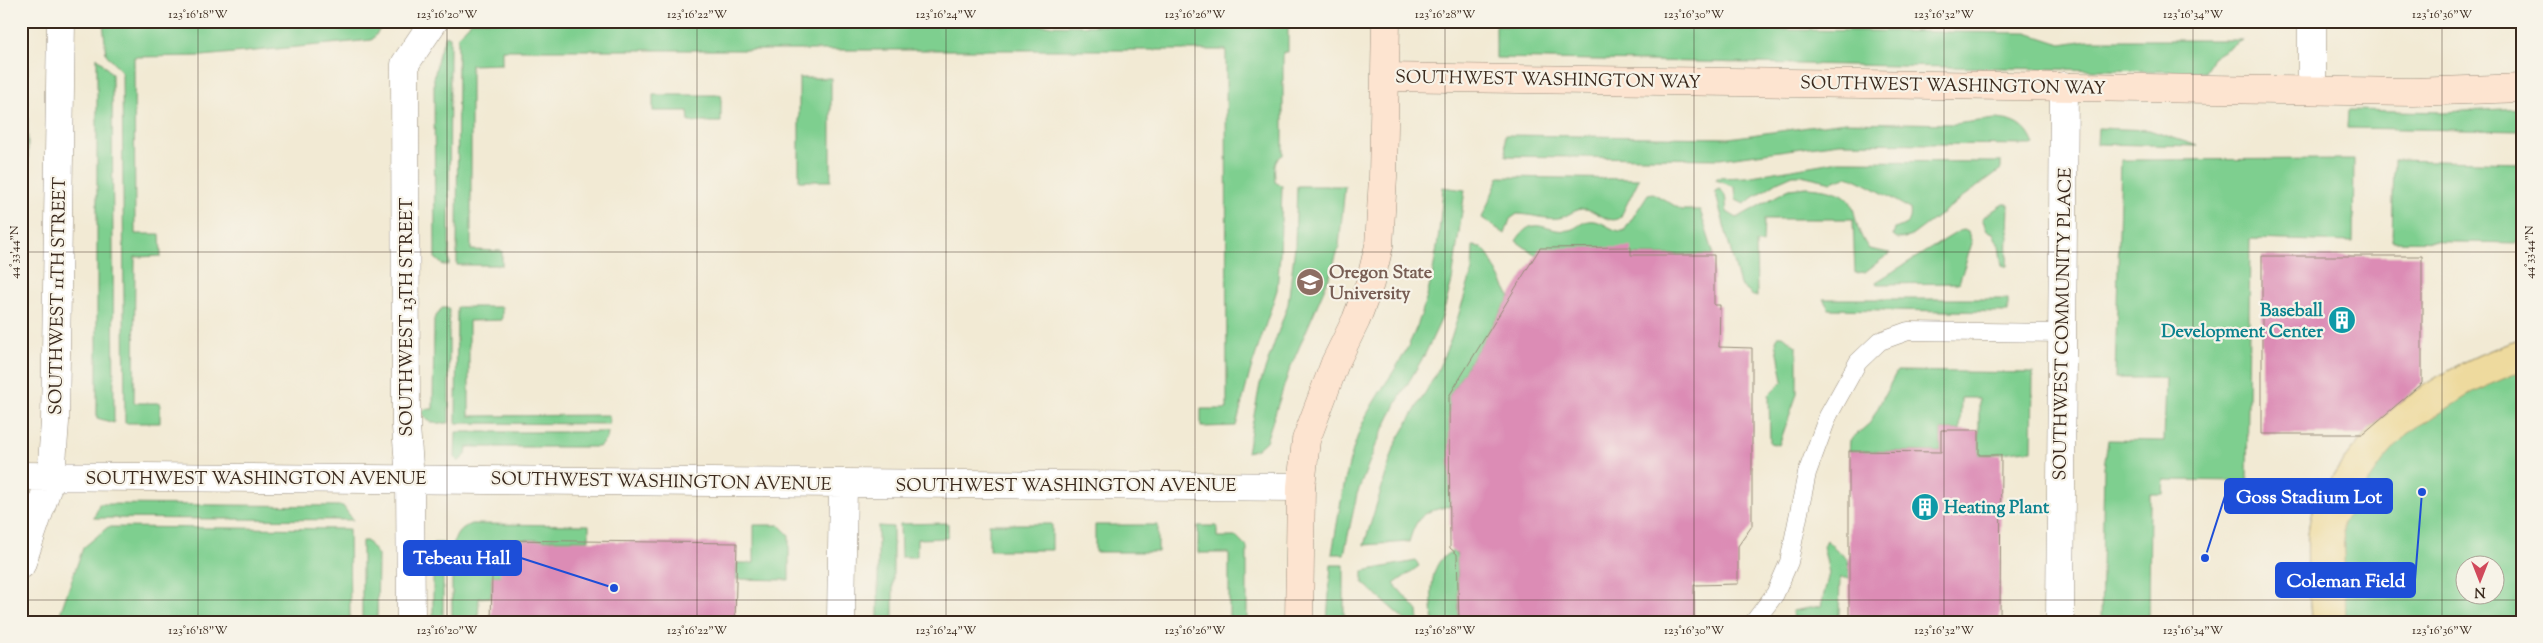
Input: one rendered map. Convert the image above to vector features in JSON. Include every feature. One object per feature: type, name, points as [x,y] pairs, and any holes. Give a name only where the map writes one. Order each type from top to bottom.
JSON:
[{"type":"street","name":"SOUTHWEST 11TH STREET","points":[[21,565],[51,478],[56,412],[61,21]]},
{"type":"street","name":"SOUTHWEST 13TH STREET","points":[[411,622],[410,479],[406,427],[405,64],[434,21]]},
{"type":"street","points":[[1299,622],[1301,487],[1306,440],[1315,411],[1370,284],[1379,246],[1382,220],[1386,21]]},
{"type":"street","points":[[2312,21],[2312,90]]},
{"type":"street","name":"SOUTHWEST WASHINGTON WAY","points":[[1384,77],[2413,92],[2522,88]]},
{"type":"street","name":"SOUTHWEST COMMUNITY PLACE","points":[[2060,622],[2064,86]]},
{"type":"street","name":"SOUTHWEST WASHINGTON AVENUE","points":[[21,476],[51,478],[410,479],[1301,487]]},
{"type":"street","points":[[841,622],[843,483]]},
{"type":"lane","points":[[1754,622],[1775,594],[1788,562],[1807,473],[1828,416],[1858,362],[1874,346],[1880,341],[1908,331],[2062,333]]},
{"type":"green space","points":[[103,21],[386,21],[372,40],[202,56],[134,57],[135,234],[160,234],[161,256],[135,257],[134,403],[160,403],[160,423],[125,423],[122,72],[106,54]]},
{"type":"green space","points":[[472,21],[1288,27],[1288,52],[1283,52],[1283,155],[1277,160],[1275,170],[1275,182],[1282,186],[1277,290],[1250,372],[1236,426],[1201,427],[1201,409],[1227,409],[1226,50],[502,50],[502,64],[471,65],[471,250],[502,251],[502,265],[457,265],[458,36]]},
{"type":"green space","points":[[1496,26],[2027,33],[2061,44],[2088,40],[2242,40],[2213,57],[2205,72],[1496,58]]},
{"type":"green space","points":[[27,35],[28,169],[26,178],[21,184],[21,36]]},
{"type":"green space","points":[[446,35],[450,37],[449,265],[443,265],[435,258],[434,78],[439,53]]},
{"type":"green space","points":[[97,57],[112,74],[114,423],[97,418]]},
{"type":"green space","points":[[799,78],[831,78],[831,181],[799,181]]},
{"type":"green space","points":[[653,95],[721,95],[721,122],[689,122],[688,111],[653,111]]},
{"type":"green space","points":[[2522,108],[2522,131],[2347,128],[2348,110],[2444,112]]},
{"type":"green space","points":[[1995,119],[2019,125],[2028,133],[2034,145],[1839,143],[1720,159],[1506,156],[1505,135],[1729,138],[1845,122],[1954,124]]},
{"type":"green space","points":[[2098,128],[2149,130],[2198,146],[2097,144]]},
{"type":"green space","points":[[2354,159],[2353,242],[2250,239],[2247,481],[2164,480],[2163,494],[2150,494],[2149,622],[2101,622],[2104,468],[2108,440],[2164,441],[2166,378],[2115,378],[2121,160]]},
{"type":"green space","points":[[2394,160],[2522,163],[2522,243],[2392,241]]},
{"type":"green space","points":[[1839,161],[2001,162],[2001,169],[1910,237],[1897,239],[1893,236],[1895,229],[1908,222],[1910,209],[1872,187],[1848,176],[1832,182],[1793,175],[1777,182],[1744,204],[1736,200],[1735,187],[1716,180],[1717,178],[1746,177]]},
{"type":"green space","points":[[1499,177],[1639,179],[1620,218],[1616,220],[1611,220],[1585,209],[1559,218],[1517,214],[1510,219],[1505,234],[1482,218]]},
{"type":"green space","points":[[1297,186],[1345,186],[1339,246],[1331,273],[1289,371],[1266,441],[1257,449],[1247,452],[1260,384],[1288,304],[1295,246]]},
{"type":"green space","points":[[1443,187],[1465,190],[1452,281],[1441,320],[1376,445],[1357,494],[1344,554],[1332,554],[1345,479],[1362,424],[1403,356],[1421,315],[1436,252]]},
{"type":"green space","points":[[1807,187],[1827,190],[1848,199],[1861,236],[1869,249],[1890,253],[1865,272],[1855,273],[1853,219],[1764,219],[1763,243],[1756,243],[1757,296],[1753,296],[1740,285],[1715,191],[1719,189],[1724,193],[1727,212],[1737,218],[1789,189]]},
{"type":"green space","points":[[1653,193],[1682,210],[1700,210],[1714,255],[1536,255],[1516,241],[1523,232],[1535,226],[1569,230],[1590,221],[1624,231],[1648,194]]},
{"type":"green space","points":[[2003,204],[2009,204],[2007,266],[2002,266],[1999,246],[1993,233],[1987,231],[1982,218]]},
{"type":"green space","points":[[1964,230],[1968,232],[1972,243],[1959,283],[1877,284],[1876,282],[1959,231]]},
{"type":"green space","points":[[21,239],[27,247],[27,405],[23,417],[21,416]]},
{"type":"green space","points":[[1473,246],[1481,247],[1487,253],[1510,297],[1449,396],[1450,506],[1433,510],[1422,516],[1415,526],[1409,542],[1364,545],[1395,445],[1436,374],[1451,339],[1472,272]]},
{"type":"green space","points":[[1823,299],[2008,299],[2008,312],[1829,309]]},
{"type":"green space","points":[[457,307],[502,307],[502,320],[469,321],[469,416],[609,415],[609,424],[456,423]]},
{"type":"green space","points":[[442,308],[449,308],[449,423],[429,421],[422,412],[425,409],[433,409],[434,319]]},
{"type":"green space","points":[[1778,336],[1783,336],[1797,347],[1797,394],[1779,445],[1770,443],[1769,395],[1783,381],[1776,341]]},
{"type":"green space","points":[[2522,339],[2522,622],[2311,622],[2307,551],[2309,524],[2315,505],[2344,460],[2386,414],[2411,394],[2464,362]]},
{"type":"green space","points":[[1897,371],[2033,373],[2032,450],[1979,455],[1979,398],[1961,398],[1960,430],[1941,430],[1941,452],[1849,451],[1850,440],[1870,423]]},
{"type":"green space","points":[[456,432],[608,432],[607,439],[599,447],[467,447],[466,455],[458,462],[455,457]]},
{"type":"green space","points":[[99,504],[343,506],[353,520],[94,518]]},
{"type":"green space","points":[[948,523],[948,538],[917,539],[917,557],[901,557],[900,524]]},
{"type":"green space","points":[[471,524],[589,525],[589,540],[501,540],[501,558],[452,559],[453,547],[458,534]]},
{"type":"green space","points":[[989,524],[1052,524],[1052,550],[989,550]]},
{"type":"green space","points":[[754,525],[779,525],[789,535],[789,580],[736,579],[737,563],[754,563]]},
{"type":"green space","points":[[1095,525],[1158,525],[1158,552],[1095,552]]},
{"type":"green space","points":[[878,526],[893,527],[893,622],[878,622]]},
{"type":"green space","points":[[1198,526],[1217,526],[1217,537],[1237,537],[1247,547],[1247,622],[1229,622],[1229,553],[1198,553]]},
{"type":"green space","points":[[108,527],[349,529],[350,622],[57,622],[83,548]]},
{"type":"green space","points":[[1826,540],[1848,560],[1850,578],[1840,578],[1839,614],[1836,622],[1793,622],[1792,611],[1821,606],[1829,573],[1823,546]]},
{"type":"green space","points":[[362,541],[367,541],[378,555],[377,622],[362,622]]},
{"type":"green space","points":[[433,543],[443,543],[443,622],[433,622]]},
{"type":"green space","points":[[1453,551],[1457,555],[1459,622],[1433,622],[1432,582],[1438,563],[1444,556]]},
{"type":"green space","points":[[1416,561],[1419,566],[1394,584],[1418,611],[1419,622],[1407,622],[1363,583],[1363,571]]},
{"type":"green space","points":[[1331,565],[1344,565],[1344,622],[1327,622]]},
{"type":"green space","points":[[452,567],[501,567],[501,576],[492,576],[491,597],[479,598],[478,622],[452,622]]},
{"type":"sand","points":[[2522,339],[2522,371],[2475,391],[2407,434],[2384,460],[2362,491],[2343,523],[2346,622],[2311,622],[2307,551],[2309,524],[2315,505],[2344,460],[2386,414],[2411,394],[2464,362]]},
{"type":"building","points":[[1631,247],[1631,255],[1714,255],[1714,305],[1720,305],[1719,347],[1752,348],[1752,526],[1738,546],[1738,584],[1694,585],[1694,622],[1459,622],[1457,554],[1450,548],[1449,396],[1540,248]]},
{"type":"building","name":"Baseball Development Center","points":[[2262,256],[2422,256],[2422,383],[2363,434],[2262,434]]},
{"type":"building","name":"Heating Plant","points":[[1941,430],[1979,430],[1979,455],[2001,455],[2000,622],[1849,622],[1849,451],[1941,452]]},
{"type":"building","points":[[501,540],[737,543],[735,622],[491,622],[492,576],[500,576]]},
{"type":"place","name":"Oregon State University","points":[[1310,282]]},
{"type":"place","name":"Baseball Development Center","points":[[2342,320]]},
{"type":"place","name":"Coleman Field","points":[[2422,492]]},
{"type":"place","name":"Heating Plant","points":[[1925,507]]},
{"type":"place","name":"Goss Stadium Lot","points":[[2205,558]]},
{"type":"place","name":"Tebeau Hall","points":[[614,588]]}]
